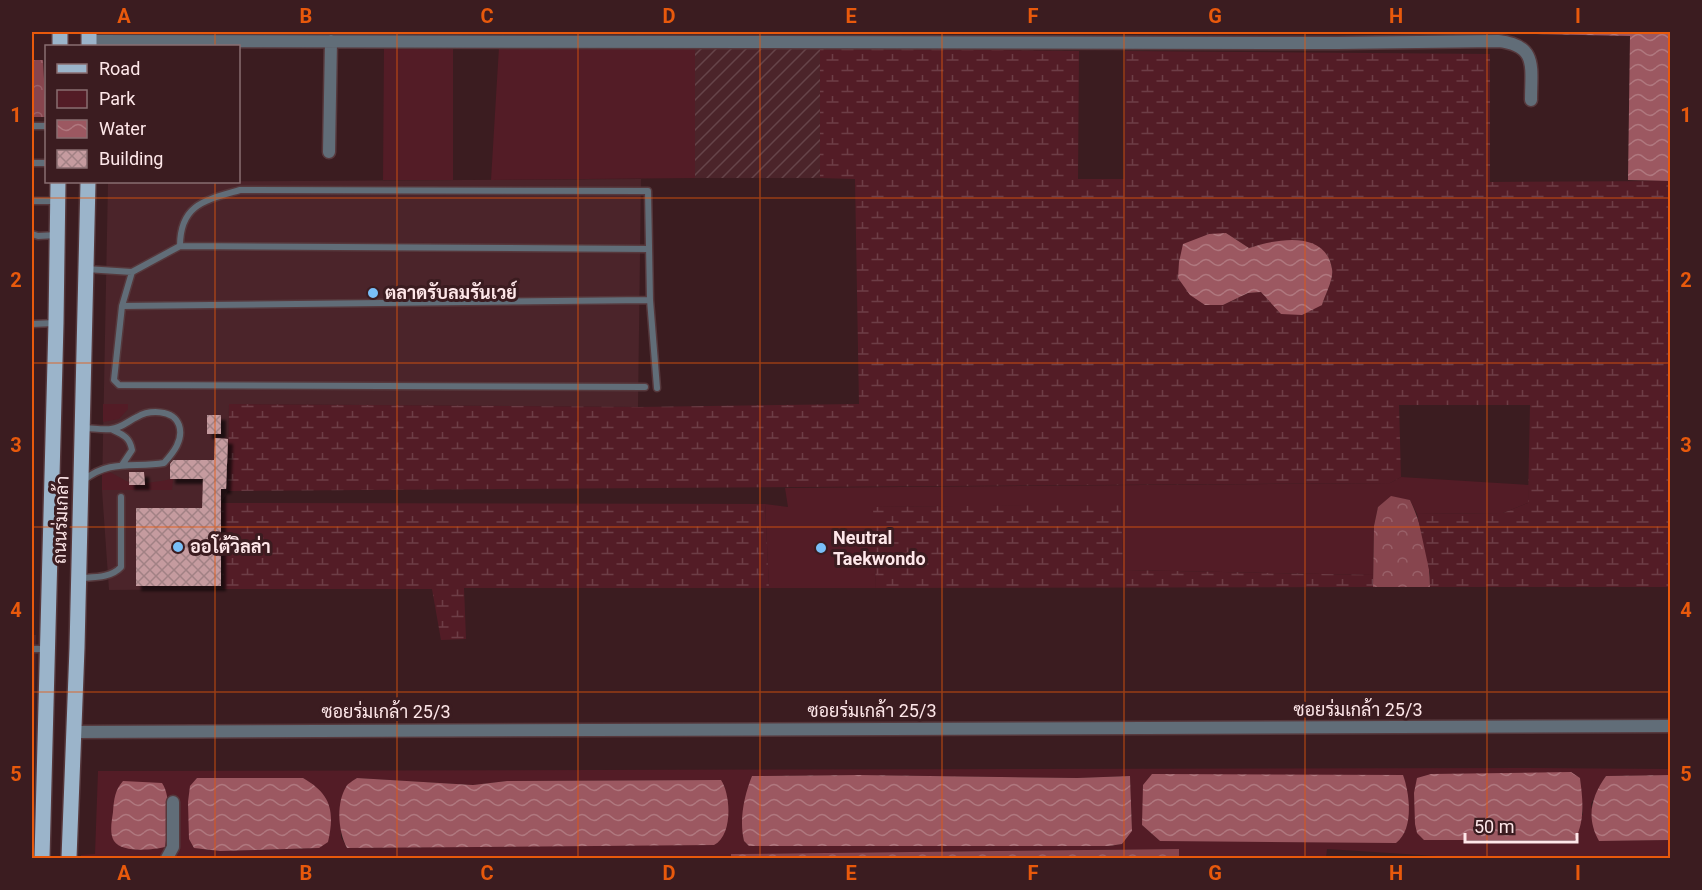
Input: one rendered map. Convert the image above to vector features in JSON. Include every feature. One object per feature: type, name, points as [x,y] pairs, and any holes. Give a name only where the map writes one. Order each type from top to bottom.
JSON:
[{"type":"main road","name":"ถนนร่มเกล้า","points":[[42,858],[37,832],[48,649],[58,183]]},
{"type":"main road","name":"ถนนร่มเกล้า","points":[[69,858],[88,183]]},
{"type":"street","points":[[89,40],[1325,43],[1498,41],[1520,46],[1527,53],[1531,63],[1531,100]]},
{"type":"street","points":[[328,152],[332,41]]},
{"type":"street","name":"ซอยร่มเกล้า 25/3","points":[[74,732],[1671,726]]},
{"type":"street","points":[[167,858],[173,847],[173,802]]},
{"type":"lane","points":[[180,246],[180,230],[189,211],[207,200],[240,190],[648,191],[650,300],[657,388]]},
{"type":"lane","points":[[32,201],[58,201]]},
{"type":"lane","points":[[32,234],[57,235]]},
{"type":"lane","points":[[85,269],[132,272],[180,246],[649,249]]},
{"type":"lane","points":[[132,272],[122,306],[114,380],[119,385],[645,387]]},
{"type":"lane","points":[[122,306],[650,300]]},
{"type":"lane","points":[[32,324],[56,323]]},
{"type":"lane","points":[[81,482],[100,469],[122,465],[149,466],[164,463],[178,445],[179,425],[173,417],[164,413],[149,412],[123,426],[112,429],[82,428]]},
{"type":"lane","points":[[112,429],[125,435],[130,442],[132,450],[122,465]]},
{"type":"lane","points":[[78,579],[110,575],[120,567],[121,497]]},
{"type":"lane","points":[[32,649],[48,649]]},
{"type":"shaded area","points":[[695,48],[820,48],[820,178],[695,178]]},
{"type":"shaded area","name":"ตลาดรับลมรันเวย์","points":[[641,179],[638,407],[229,404],[228,491],[221,503],[223,589],[109,590],[102,490],[108,183]]},
{"type":"shaded area","points":[[32,635],[36,635],[32,839]]},
{"type":"green space","points":[[906,32],[1441,32],[1441,33],[1193,34]]},
{"type":"green space","points":[[384,46],[453,47],[453,180],[383,180]]},
{"type":"green space","points":[[499,47],[695,48],[695,178],[491,180]]},
{"type":"green space","points":[[820,48],[1079,51],[1078,179],[1124,179],[1125,51],[1490,54],[1490,182],[1670,181],[1670,587],[1430,587],[1430,574],[1417,514],[1503,513],[1528,503],[1530,405],[1399,405],[1401,477],[1390,483],[228,491],[229,404],[638,407],[859,404],[855,179],[820,178]],"holes":[[[1226,233],[1249,248],[1285,241],[1310,243],[1321,248],[1328,257],[1332,269],[1331,282],[1322,305],[1261,292],[1248,293],[1223,305]]]},
{"type":"green space","points":[[32,60],[43,60],[45,117],[32,117]]},
{"type":"green space","points":[[103,404],[128,404],[128,409],[119,419],[103,422]]},
{"type":"green space","points":[[102,471],[110,472],[134,483],[173,479],[172,490],[102,490]]},
{"type":"green space","points":[[1401,477],[1529,485],[1528,503],[1503,513],[1417,514],[1410,500],[1391,497],[1378,507],[1374,526],[1373,575],[1123,570],[1121,505],[874,507],[876,588],[769,588],[765,504],[788,507],[785,488],[1390,483]]},
{"type":"green space","points":[[1391,496],[1410,500],[1422,531],[1430,587],[1373,587],[1374,526],[1378,507]]},
{"type":"green space","points":[[221,503],[765,504],[769,588],[464,588],[466,639],[441,640],[432,589],[223,589]]},
{"type":"green space","points":[[1121,504],[1123,570],[1373,575],[1373,587],[876,588],[873,507]]},
{"type":"green space","points":[[1670,769],[1670,775],[1606,776],[1591,804],[1599,841],[1670,840],[1670,858],[1467,858],[1327,849],[1326,858],[1179,858],[1178,849],[732,854],[731,858],[81,858],[81,855],[95,854],[98,771]],"holes":[[[752,776],[1077,778],[1130,776],[1132,831],[1122,844],[1109,846],[749,846],[744,841],[742,821]],[[357,778],[473,785],[507,781],[721,780],[544,846],[347,848],[341,837],[341,801]],[[1580,778],[1583,815],[1417,833],[1414,793]],[[190,787],[319,848],[220,851],[195,848],[189,839]],[[1409,790],[1160,841],[1142,825]]]},
{"type":"green space","points":[[1179,849],[1179,858],[731,858],[731,854]]},
{"type":"water","points":[[1441,32],[1670,32],[1670,181],[1628,180],[1630,36]]},
{"type":"water","points":[[1226,233],[1249,248],[1272,242],[1298,240],[1310,242],[1320,248],[1328,256],[1332,269],[1331,282],[1322,305],[1302,315],[1281,314],[1261,292],[1248,293],[1223,305],[1205,305],[1190,295],[1178,278],[1183,244],[1209,234]]},
{"type":"water","points":[[1571,772],[1580,778],[1582,802],[1582,818],[1575,840],[1424,840],[1417,833],[1414,793],[1417,778],[1431,774]]},
{"type":"water","points":[[1152,774],[1403,775],[1409,801],[1408,821],[1406,830],[1396,843],[1160,841],[1142,825],[1143,785]]},
{"type":"water","points":[[1670,775],[1670,840],[1599,841],[1592,824],[1592,808],[1597,792],[1606,776]]},
{"type":"water","points":[[752,776],[1077,778],[1130,776],[1132,831],[1122,844],[1109,846],[749,846],[744,841],[743,808]]},
{"type":"water","points":[[197,778],[303,778],[320,790],[329,804],[331,821],[328,842],[319,848],[220,851],[194,848],[189,839],[188,802],[190,786]]},
{"type":"water","points":[[357,778],[473,785],[507,781],[721,780],[727,795],[727,824],[725,833],[714,845],[347,848],[340,826],[341,801],[349,783]]},
{"type":"water","points":[[123,781],[162,783],[168,805],[165,847],[145,850],[130,849],[118,845],[112,838],[114,803]]},
{"type":"building","points":[[207,415],[221,415],[221,434],[207,434]]},
{"type":"building","name":"ออโต้วิลล่า","points":[[215,438],[228,439],[226,489],[221,489],[221,586],[136,586],[136,508],[202,508],[203,479],[170,479],[170,464],[173,460],[214,460]]},
{"type":"building","points":[[129,472],[144,472],[145,485],[129,485]]},
{"type":"place","name":"ตลาดรับลมรันเวย์","points":[[373,293]]},
{"type":"place","name":"ออโต้วิลล่า","points":[[178,547]]},
{"type":"place","name":"Neutral Taekwondo","points":[[821,548]]}]
